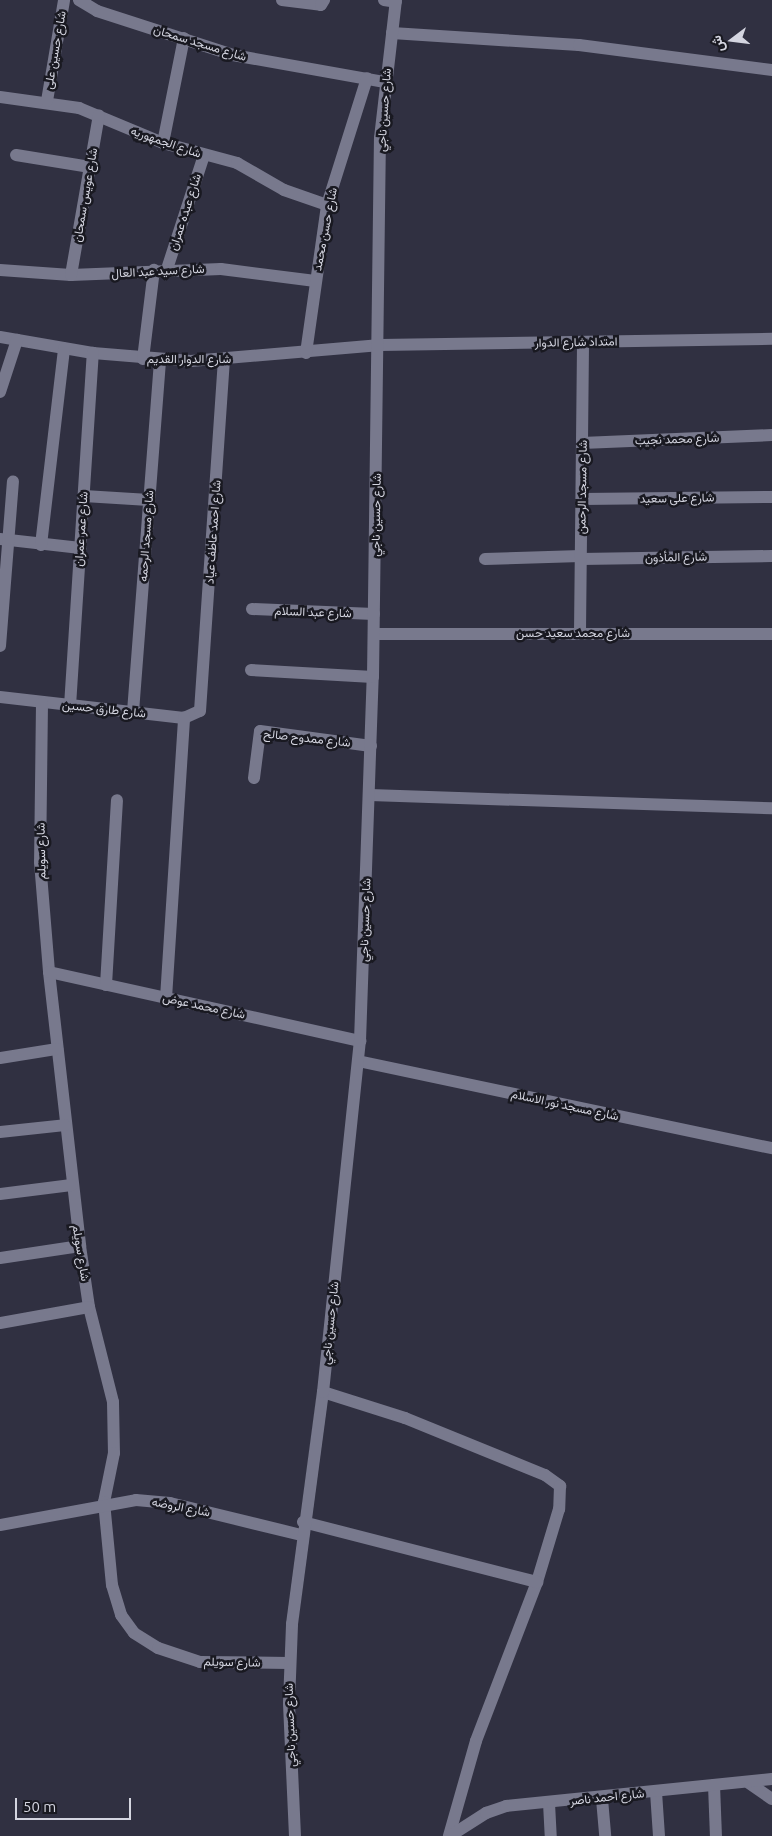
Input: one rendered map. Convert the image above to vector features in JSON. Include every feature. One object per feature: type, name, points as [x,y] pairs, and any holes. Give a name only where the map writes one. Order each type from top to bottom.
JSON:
[{"type":"street","name":"شارع حسين على","points":[[47,101],[64,0]]},
{"type":"street","points":[[282,0],[321,6],[324,0]]},
{"type":"street","name":"شارع حسين ناجي","points":[[295,1836],[289,1663],[302,1529],[323,1392],[360,1041],[373,677],[384,82],[392,33],[392,1]]},
{"type":"street","name":"شارع مسجد سمحان","points":[[86,2],[233,55],[384,82]]},
{"type":"street","points":[[392,33],[561,44],[772,70]]},
{"type":"street","points":[[163,143],[184,38]]},
{"type":"street","name":"شارع حسن محمد","points":[[306,353],[327,205],[367,78]]},
{"type":"street","name":"شارع الجمهوريه","points":[[0,97],[47,101],[99,115],[163,143],[236,164],[284,190],[327,205]]},
{"type":"street","name":"شارع عويس سمحان","points":[[71,275],[99,115]]},
{"type":"street","points":[[16,155],[90,167]]},
{"type":"street","name":"شارع عبده عمران","points":[[167,269],[204,155]]},
{"type":"street","name":"شارع سيد عبد العال","points":[[0,270],[71,275],[167,269],[221,269],[315,281]]},
{"type":"street","points":[[143,359],[154,270]]},
{"type":"street","name":"شارع الدوار القديم","points":[[0,337],[93,353],[160,360],[224,360],[380,345]]},
{"type":"street","name":"امتداد شارع الدوار","points":[[380,345],[772,339]]},
{"type":"street","points":[[0,392],[17,340]]},
{"type":"street","name":"شارع مسجد الرحمن","points":[[580,632],[583,343]]},
{"type":"street","points":[[41,545],[64,348]]},
{"type":"street","name":"شارع عمر عمران","points":[[70,706],[93,353]]},
{"type":"street","name":"شارع مسجد الرحمه","points":[[133,712],[160,360]]},
{"type":"street","name":"شارع احمد عاطف عياد","points":[[184,718],[196,716],[202,704],[224,360]]},
{"type":"street","name":"شارع محمد نجيب","points":[[582,443],[772,435]]},
{"type":"street","points":[[0,646],[4,540],[13,482]]},
{"type":"street","points":[[84,496],[149,500]]},
{"type":"street","name":"شارع على سعيد","points":[[582,499],[772,497]]},
{"type":"street","points":[[4,540],[80,548]]},
{"type":"street","name":"شارع المأذون","points":[[485,559],[772,556]]},
{"type":"street","name":"شارع عبد السلام","points":[[252,609],[374,614]]},
{"type":"street","name":"شارع محمد سعيد حسن","points":[[374,634],[580,632],[772,634]]},
{"type":"street","points":[[251,670],[373,677]]},
{"type":"street","name":"شارع طارق حسين","points":[[0,697],[184,718]]},
{"type":"street","name":"شارع سويلم","points":[[42,703],[40,862],[48,972],[71,1185],[89,1307],[113,1402],[114,1453],[104,1502],[112,1585],[120,1615],[134,1633],[158,1648],[200,1662],[289,1663]]},
{"type":"street","points":[[166,998],[184,718]]},
{"type":"street","name":"شارع ممدوح صالح","points":[[254,778],[260,731],[371,746]]},
{"type":"street","points":[[370,795],[772,808]]},
{"type":"street","points":[[106,985],[117,800]]},
{"type":"street","name":"شارع محمد عوض","points":[[48,972],[360,1041]]},
{"type":"street","points":[[0,1058],[57,1049]]},
{"type":"street","name":"شارع مسجد نور الاسلام","points":[[358,1061],[772,1148]]},
{"type":"street","points":[[0,1132],[65,1125]]},
{"type":"street","points":[[0,1194],[71,1185]]},
{"type":"street","points":[[0,1258],[80,1246]]},
{"type":"street","points":[[0,1323],[89,1307]]},
{"type":"street","points":[[323,1392],[405,1418],[555,1480],[562,1494],[538,1582],[476,1742],[450,1836]]},
{"type":"street","name":"شارع الروضه","points":[[0,1525],[104,1502],[170,1503],[302,1529],[538,1582]]},
{"type":"street","name":"شارع احمد ناصر","points":[[450,1836],[486,1812],[506,1806],[602,1799],[772,1779]]},
{"type":"street","points":[[749,1783],[772,1799]]},
{"type":"street","points":[[714,1785],[716,1836]]},
{"type":"street","points":[[656,1792],[659,1836]]},
{"type":"street","points":[[602,1799],[605,1836]]},
{"type":"street","points":[[549,1803],[551,1836]]}]
